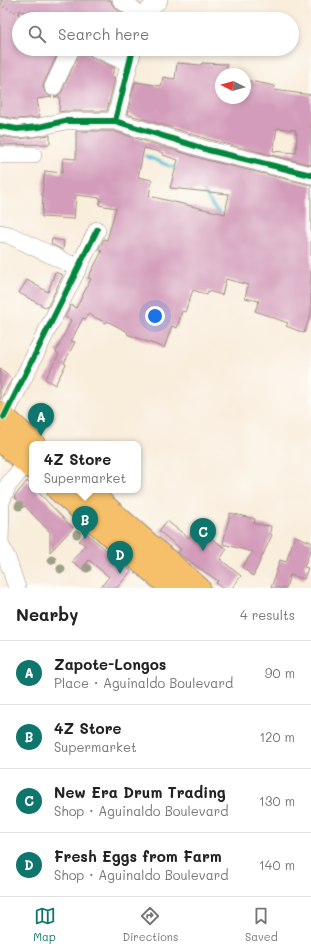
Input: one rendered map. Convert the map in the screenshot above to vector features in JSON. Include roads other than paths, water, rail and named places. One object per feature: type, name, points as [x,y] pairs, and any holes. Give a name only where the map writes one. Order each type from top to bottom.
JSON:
[{"type":"highway","points":[[2,415],[29,455]]},
{"type":"highway","points":[[0,440],[29,457]]},
{"type":"highway","points":[[61,493],[171,588]]},
{"type":"highway","points":[[90,493],[199,588]]},
{"type":"street","points":[[121,0],[135,12]]},
{"type":"street","points":[[148,12],[159,0]]},
{"type":"street","points":[[53,87],[68,56]]},
{"type":"street","points":[[114,121],[131,56]]},
{"type":"street","points":[[0,126],[17,129],[39,127],[65,121],[114,121],[208,150],[311,175]]},
{"type":"street","points":[[0,155],[33,155]]},
{"type":"street","points":[[2,415],[97,230]]},
{"type":"street","points":[[0,233],[9,235],[78,268]]},
{"type":"street","points":[[17,588],[7,558],[0,544],[1,502],[8,485],[29,460]]},
{"type":"waterway","points":[[146,156],[179,170]]},
{"type":"waterway","points":[[202,189],[214,208],[222,216]]},
{"type":"place","name":"Zapote-Longos","points":[[41,436]]},
{"type":"place","name":"4Z Store","points":[[85,539]]},
{"type":"place","name":"New Era Drum Trading","points":[[203,551]]},
{"type":"place","name":"Fresh Eggs from Farm","points":[[120,574]]}]
